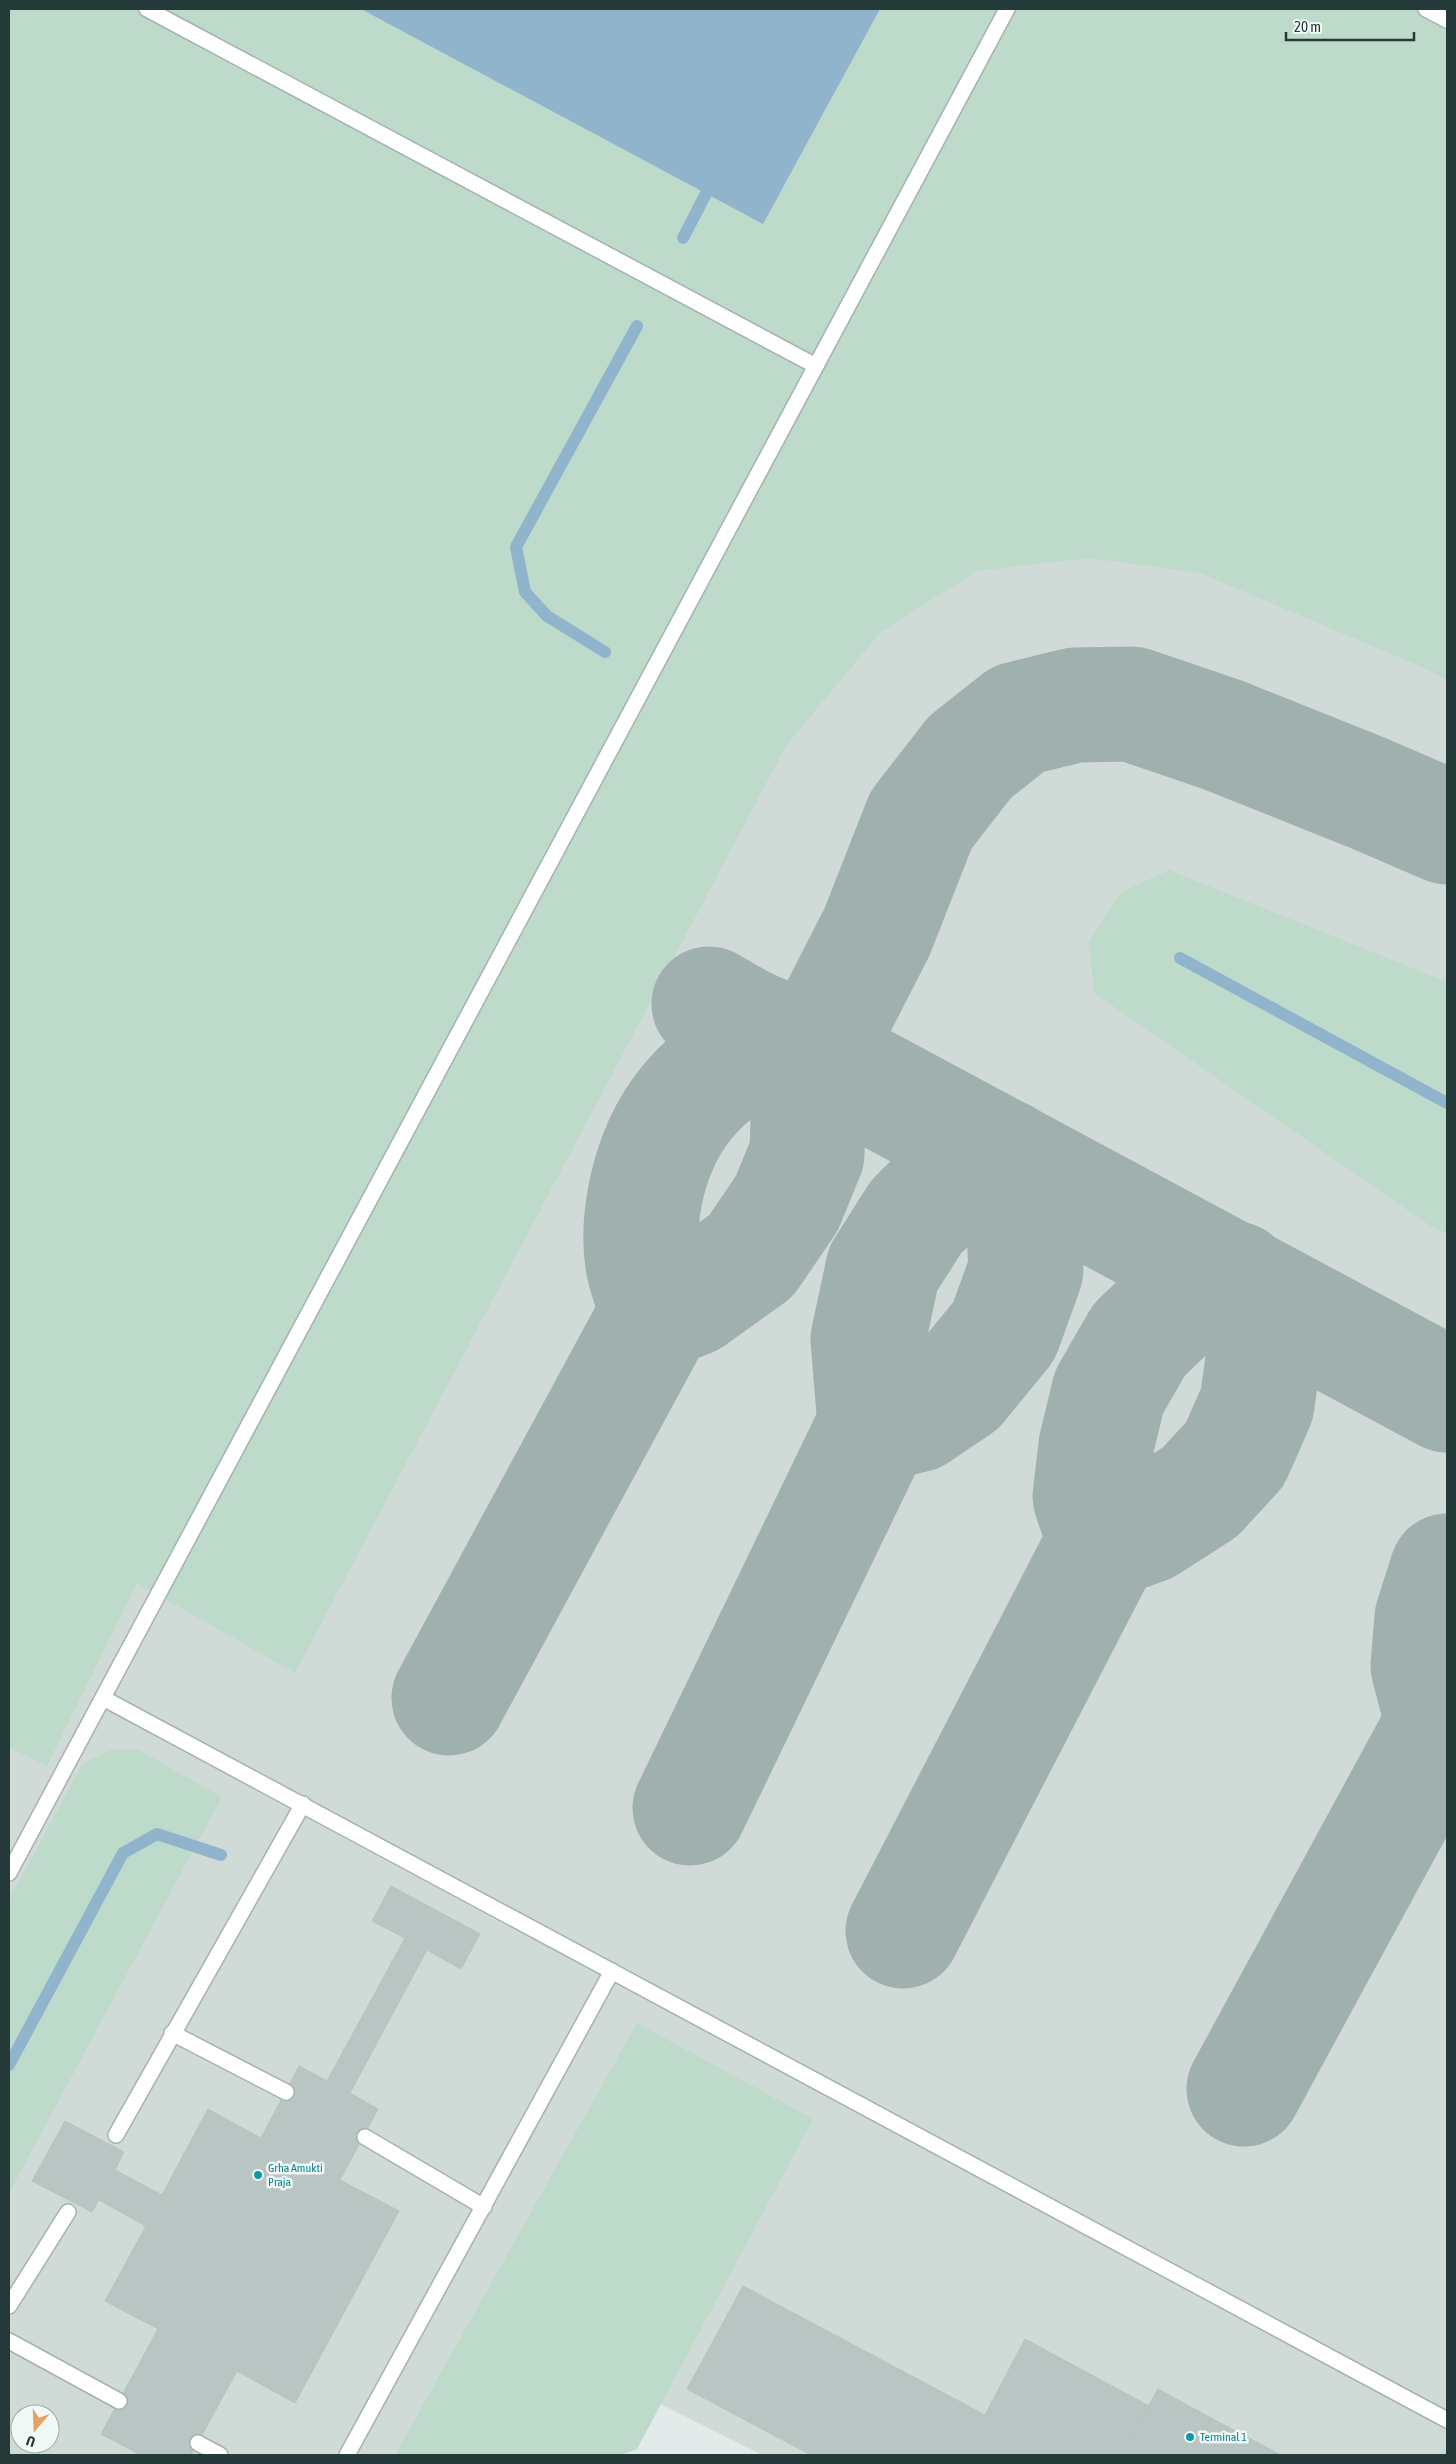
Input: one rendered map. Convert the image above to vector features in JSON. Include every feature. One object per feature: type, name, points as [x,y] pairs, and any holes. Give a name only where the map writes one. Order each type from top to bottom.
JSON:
[{"type":"lane","points":[[147,9],[816,366]]},
{"type":"lane","points":[[9,1873],[1007,9]]},
{"type":"lane","points":[[1426,9],[1447,20]]},
{"type":"lane","points":[[103,1698],[1447,2420]]},
{"type":"lane","points":[[116,2135],[303,1804]]},
{"type":"lane","points":[[347,2455],[612,1971]]},
{"type":"lane","points":[[172,2033],[286,2092]]},
{"type":"lane","points":[[365,2138],[484,2207]]},
{"type":"lane","points":[[9,2306],[68,2212]]},
{"type":"lane","points":[[9,2341],[119,2400]]},
{"type":"lane","points":[[198,2443],[220,2455]]},
{"type":"shaded area","points":[[1447,9],[1447,2455],[762,2455],[611,2379],[571,2455],[9,2455],[9,726]]},
{"type":"green space","points":[[9,9],[1447,9],[1447,680],[1422,667],[1200,573],[1089,558],[977,571],[881,632],[786,746],[295,1673],[137,1583],[47,1766],[9,1747]]},
{"type":"green space","points":[[1169,870],[1447,982],[1447,1233],[1432,1227],[1094,993],[1089,942],[1120,893]]},
{"type":"green space","points":[[137,1749],[222,1797],[9,2193],[9,1900],[83,1763],[112,1750]]},
{"type":"green space","points":[[637,2023],[813,2119],[637,2449],[621,2455],[395,2455]]},
{"type":"water","points":[[361,9],[880,9],[763,224]]},
{"type":"building","name":"Grha Amukti Praja","points":[[391,1886],[480,1934],[461,1969],[427,1950],[350,2093],[378,2109],[340,2180],[399,2211],[295,2403],[237,2371],[191,2455],[141,2455],[101,2434],[158,2329],[105,2301],[146,2226],[99,2200],[92,2212],[32,2181],[65,2121],[124,2152],[115,2170],[162,2195],[208,2109],[261,2138],[299,2066],[327,2081],[405,1938],[372,1921]]},
{"type":"building","points":[[743,2286],[985,2415],[1025,2339],[1149,2406],[1122,2455],[811,2455],[687,2389]]},
{"type":"building","name":"Terminal 1","points":[[1158,2389],[1213,2419],[1281,2455],[1122,2455]]},
{"type":"waterway","points":[[683,238],[713,180]]},
{"type":"waterway","points":[[605,652],[547,616],[525,592],[516,547],[637,326]]},
{"type":"waterway","points":[[1180,958],[1447,1103]]},
{"type":"waterway","points":[[9,2065],[123,1853],[157,1834],[221,1855]]},
{"type":"taxiway","points":[[814,1055],[877,932],[921,820],[970,757],[1018,719],[1075,705],[1132,704],[1223,735],[1447,827]]},
{"type":"taxiway","points":[[709,1004],[744,1024],[814,1055],[1447,1395]]},
{"type":"taxiway","points":[[449,1698],[658,1312],[643,1264],[641,1230],[645,1196],[652,1168],[662,1143],[674,1120],[706,1082],[726,1066],[774,1037]]},
{"type":"taxiway","points":[[658,1312],[691,1299],[751,1256],[787,1203],[807,1154],[808,1114],[795,1047]]},
{"type":"taxiway","points":[[690,1808],[875,1425],[868,1339],[883,1269],[916,1217],[957,1176],[1005,1157],[1023,1212],[1026,1270],[1004,1331],[959,1386],[916,1415],[875,1425]]},
{"type":"taxiway","points":[[903,1931],[1105,1541],[1090,1497],[1096,1446],[1109,1392],[1139,1340],[1192,1289],[1235,1279],[1262,1313],[1265,1345],[1257,1404],[1235,1454],[1200,1492],[1147,1526],[1105,1541]]},
{"type":"taxiway","points":[[1443,1723],[1428,1666],[1432,1618],[1447,1571]]},
{"type":"taxiway","points":[[1244,2089],[1443,1723],[1447,1721]]},
{"type":"place","name":"Grha Amukti Praja","points":[[258,2175]]},
{"type":"place","name":"Terminal 1","points":[[1190,2437]]}]
